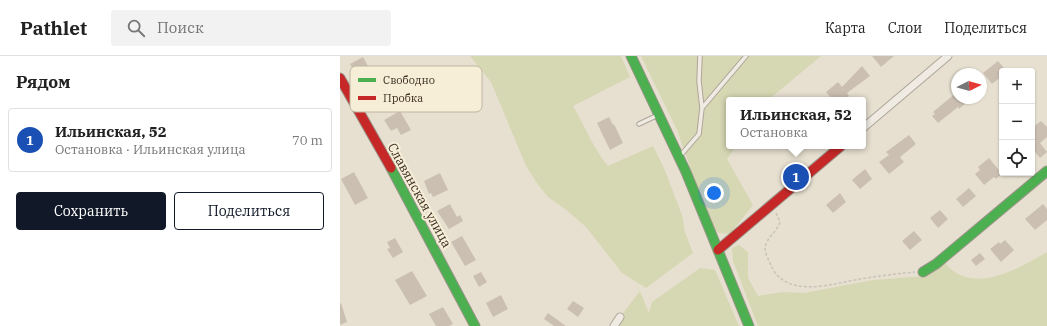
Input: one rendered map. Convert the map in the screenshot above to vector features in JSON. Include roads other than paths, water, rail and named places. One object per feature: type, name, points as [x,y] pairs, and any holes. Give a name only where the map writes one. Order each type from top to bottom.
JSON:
[{"type":"street","points":[[632,56],[679,157],[749,326]]},
{"type":"street","points":[[866,125],[948,56]]},
{"type":"street","name":"Славянская улица","points":[[340,78],[350,96]]},
{"type":"street","name":"Славянская улица","points":[[359,112],[418,216],[475,326]]},
{"type":"street","points":[[718,250],[837,149]]},
{"type":"street","points":[[923,272],[936,264],[1047,171]]},
{"type":"street","points":[[614,326],[620,317]]},
{"type":"lane","points":[[679,157],[699,134],[702,108],[699,81],[700,56]]},
{"type":"lane","points":[[702,108],[746,56]]},
{"type":"lane","points":[[639,124],[659,114]]},
{"type":"place","name":"Ильинская, 52","points":[[796,177]]}]
